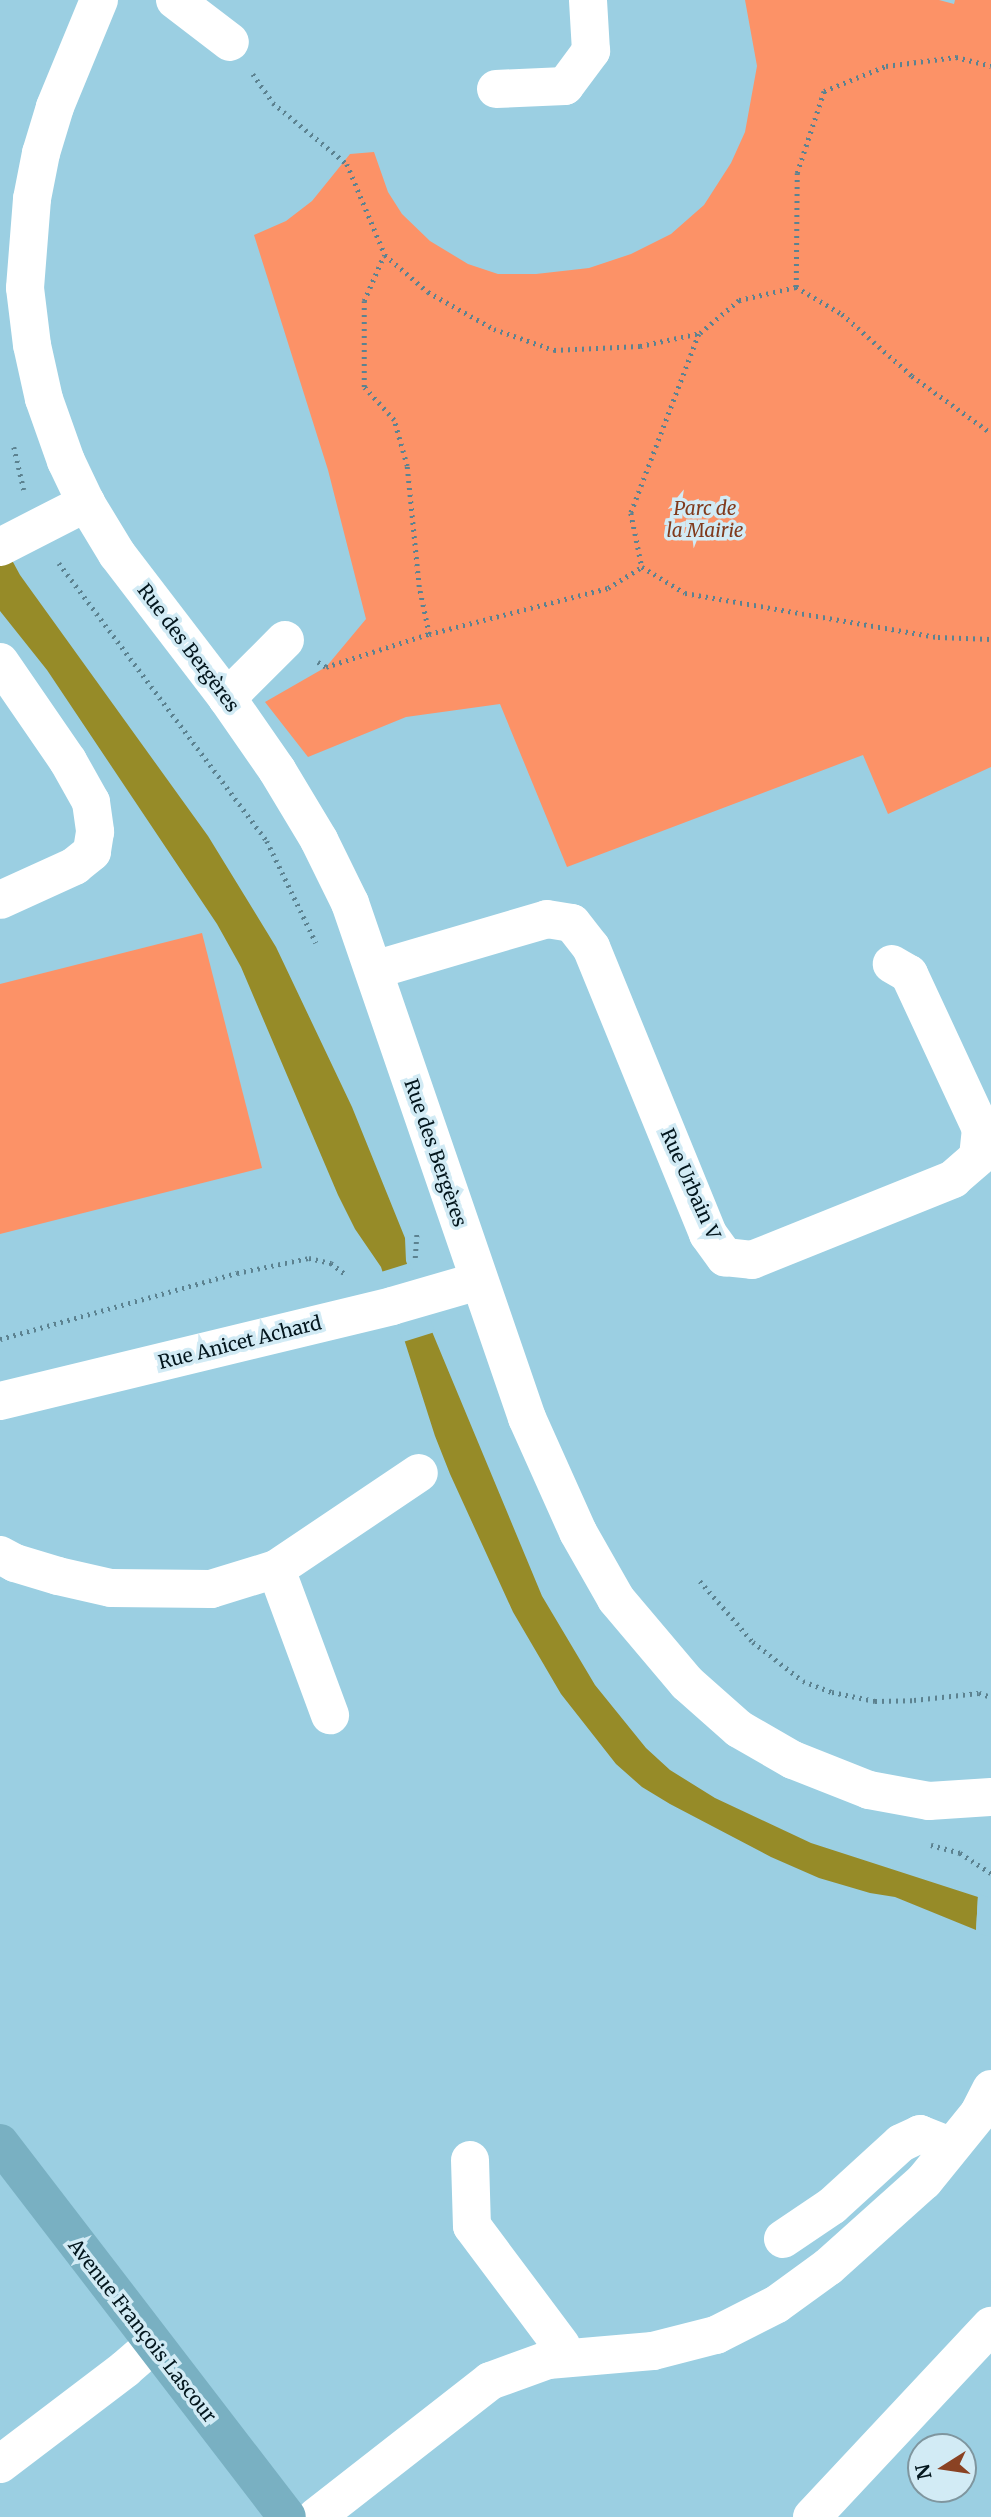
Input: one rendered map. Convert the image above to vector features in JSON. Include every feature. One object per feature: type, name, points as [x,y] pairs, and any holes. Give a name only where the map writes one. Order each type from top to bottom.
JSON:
[{"type":"main road","name":"Avenue François Lascour","points":[[0,2143],[287,2517]]},
{"type":"street","name":"Rue des Bergères","points":[[99,0],[55,107],[41,153],[32,199],[25,274],[32,345],[44,399],[66,461],[86,503],[117,554],[227,698],[277,770],[319,840],[351,903],[527,1418],[578,1532],[616,1599],[687,1684],[739,1729],[793,1760],[869,1790],[929,1801],[966,1801],[991,1797]]},
{"type":"street","points":[[175,0],[230,42]]},
{"type":"street","points":[[496,89],[565,86],[591,51],[588,0]]},
{"type":"street","points":[[17,538],[86,503]]},
{"type":"street","points":[[227,698],[285,640]]},
{"type":"street","points":[[0,662],[68,761],[91,802],[95,832],[92,852],[75,866],[0,900]]},
{"type":"street","name":"Rue Urbain V","points":[[374,970],[547,919],[572,923],[591,947],[708,1234],[725,1256],[752,1261],[953,1179],[978,1157],[981,1129],[909,974],[892,964]]},
{"type":"street","name":"Rue Anicet Achard","points":[[0,1401],[410,1290],[478,1281]]},
{"type":"street","points":[[0,1555],[47,1573],[111,1588],[211,1590],[276,1569],[419,1473]]},
{"type":"street","points":[[276,1569],[330,1715]]},
{"type":"street","points":[[316,2517],[490,2381],[548,2360],[653,2351],[716,2335],[777,2304],[828,2267],[924,2181],[979,2112],[991,2089]]},
{"type":"street","points":[[783,2239],[832,2206],[901,2143],[919,2134],[950,2146]]},
{"type":"street","points":[[470,2160],[472,2226],[561,2345]]},
{"type":"street","points":[[812,2517],[991,2326]]},
{"type":"street","points":[[0,2464],[153,2345]]},
{"type":"path","points":[[230,42],[273,103],[347,164],[384,255],[428,292],[494,329],[554,350],[640,346],[700,333],[739,300],[796,287],[842,314],[912,376],[991,433]]},
{"type":"path","points":[[796,287],[797,173],[824,91],[886,66],[956,57],[991,66]]},
{"type":"path","points":[[384,255],[364,301],[364,387],[394,420],[407,466],[419,587],[429,634]]},
{"type":"path","points":[[700,333],[631,513],[642,567],[685,593],[938,637],[991,639]]},
{"type":"path","points":[[13,444],[25,495],[17,538],[55,558],[267,841],[316,944]]},
{"type":"path","points":[[285,640],[326,667],[429,634],[608,588],[642,567]]},
{"type":"path","points":[[410,1290],[417,1224]]},
{"type":"path","points":[[0,1339],[237,1273],[309,1258],[331,1263],[352,1279]]},
{"type":"path","points":[[700,1581],[753,1642],[803,1681],[832,1692],[875,1701],[979,1693],[991,1697]]},
{"type":"green space","name":"Parc de la Mairie","points":[[745,0],[939,0],[954,4],[955,0],[991,0],[991,767],[888,814],[863,755],[567,867],[500,704],[406,717],[308,757],[265,702],[326,667],[366,619],[328,470],[254,235],[286,221],[312,201],[350,154],[374,152],[388,192],[402,214],[430,241],[468,264],[498,274],[536,274],[589,268],[631,254],[671,234],[704,205],[731,163],[745,132],[757,66]]},
{"type":"green space","points":[[202,933],[262,1168],[0,1234],[0,984]]},
{"type":"shaded area","points":[[0,538],[20,575],[208,836],[276,947],[352,1107],[405,1238],[406,1261],[433,1334],[542,1596],[595,1685],[646,1748],[670,1770],[715,1798],[811,1843],[978,1897],[976,1930],[895,1897],[870,1893],[819,1878],[771,1857],[670,1804],[642,1787],[616,1764],[561,1694],[513,1612],[450,1474],[435,1436],[381,1267],[355,1229],[338,1195],[241,967],[217,924],[47,670],[0,611]]},
{"type":"pier","points":[[410,1263],[435,1332],[403,1342],[381,1272]]},
{"type":"pier","points":[[978,1894],[991,1898],[991,1937],[976,1933]]}]
